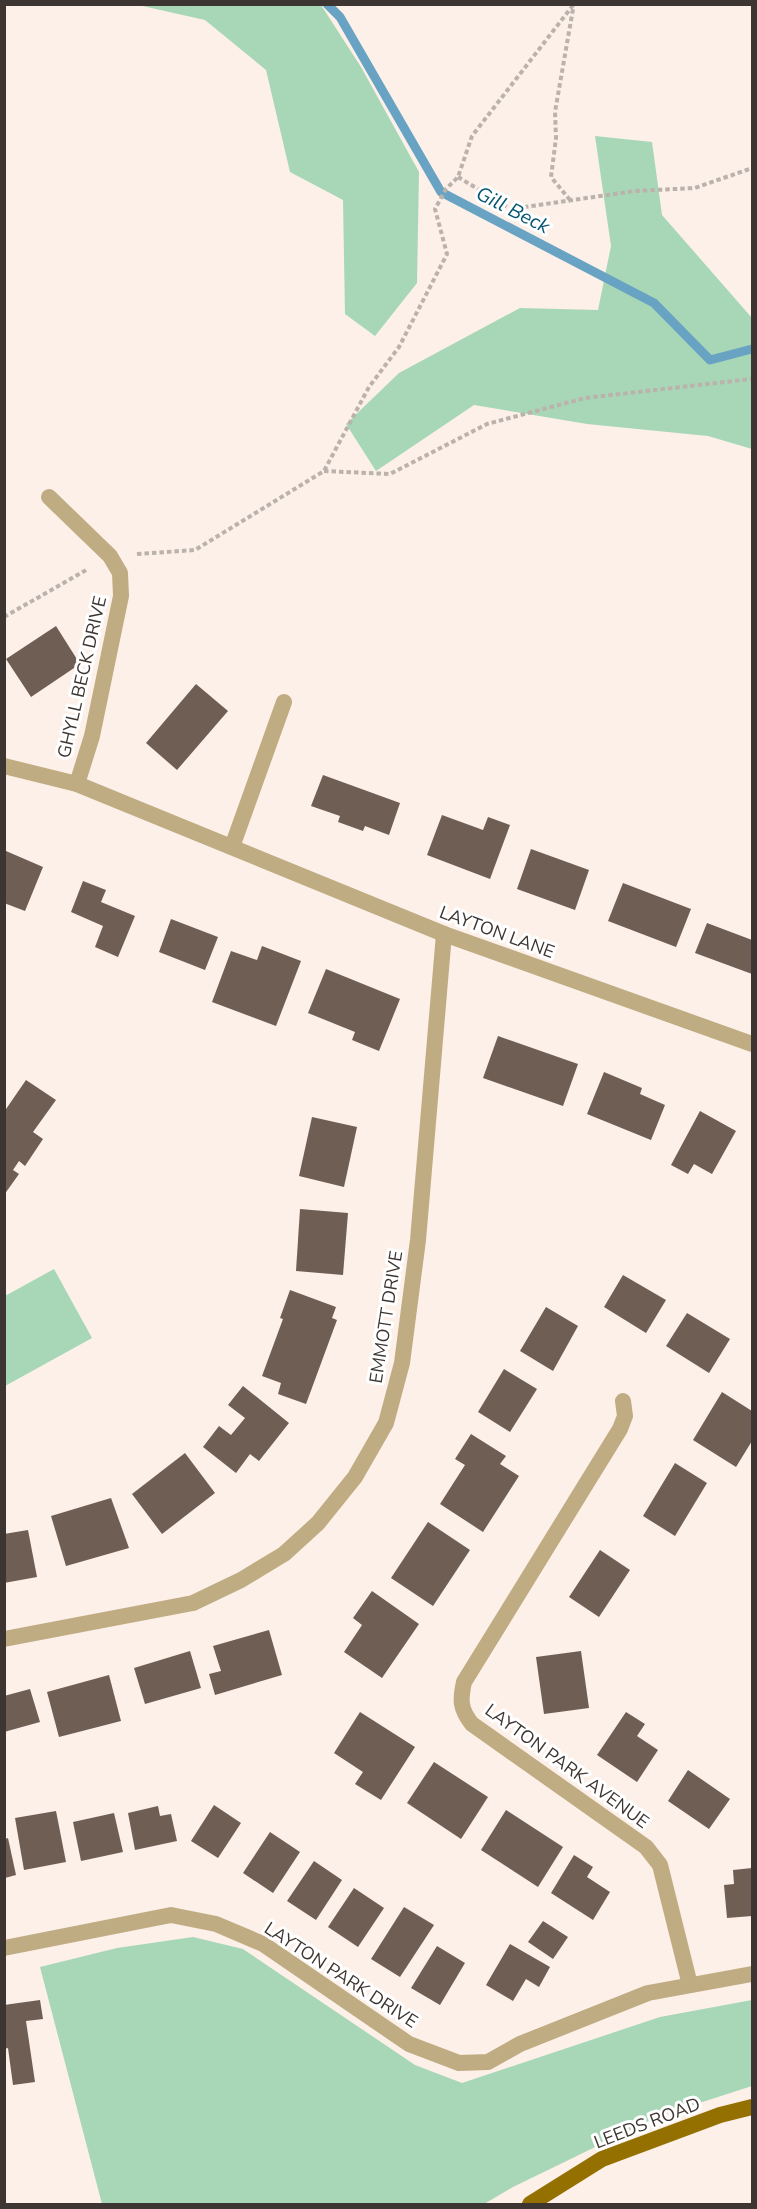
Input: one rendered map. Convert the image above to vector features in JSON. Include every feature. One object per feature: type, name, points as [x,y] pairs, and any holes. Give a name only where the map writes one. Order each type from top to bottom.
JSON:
[{"type":"main road","name":"LEEDS ROAD","points":[[530,2205],[602,2160],[720,2115],[753,2107]]},
{"type":"street","name":"GHYLL BECK DRIVE","points":[[49,497],[110,556],[120,573],[121,596],[92,736],[77,784]]},
{"type":"street","points":[[232,847],[284,702]]},
{"type":"street","name":"LAYTON LANE","points":[[4,766],[77,784],[444,934],[753,1044]]},
{"type":"street","name":"EMMOTT DRIVE","points":[[4,1639],[193,1603],[241,1580],[284,1554],[318,1523],[355,1477],[386,1423],[402,1363],[418,1240],[444,934]]},
{"type":"street","name":"LAYTON PARK AVENUE","points":[[623,1401],[625,1416],[620,1430],[464,1682],[460,1700],[463,1713],[472,1724],[646,1847],[660,1865],[690,1985]]},
{"type":"street","name":"LAYTON PARK DRIVE","points":[[4,1948],[171,1915],[216,1924],[263,1944],[409,2044],[459,2064],[488,2062],[520,2044],[648,1993],[753,1974]]},
{"type":"path","points":[[131,554],[195,550],[324,471],[369,387],[399,347],[447,254],[435,209],[446,189],[458,177],[472,136],[573,6]]},
{"type":"path","points":[[570,200],[551,177],[556,138],[555,112],[573,6]]},
{"type":"path","points":[[458,177],[512,209],[635,191],[695,188],[753,168]]},
{"type":"path","points":[[324,471],[390,474],[487,424],[585,398],[751,379]]},
{"type":"path","points":[[4,617],[110,556]]},
{"type":"green space","points":[[138,5],[321,5],[361,67],[419,172],[417,283],[375,336],[345,314],[343,200],[290,172],[266,70],[205,20]]},
{"type":"green space","points":[[595,136],[652,142],[662,215],[752,318],[752,449],[708,436],[587,424],[474,405],[376,471],[346,424],[399,373],[520,308],[598,310],[611,246]]},
{"type":"green space","points":[[54,1269],[92,1338],[5,1386],[5,1296]]},
{"type":"green space","points":[[193,1937],[243,1949],[415,2065],[462,2083],[660,2017],[752,2000],[752,2086],[659,2116],[513,2187],[484,2204],[102,2204],[40,1967],[117,1948]]},
{"type":"building","points":[[56,626],[80,664],[31,697],[6,659]]},
{"type":"building","points":[[196,684],[228,711],[177,770],[146,743]]},
{"type":"building","points":[[323,775],[400,803],[389,835],[365,826],[363,831],[338,822],[340,816],[311,806]]},
{"type":"building","points":[[442,815],[483,830],[488,817],[510,825],[490,879],[427,855]]},
{"type":"building","points":[[531,849],[589,870],[575,910],[517,889]]},
{"type":"building","points":[[6,851],[43,867],[25,911],[4,903]]},
{"type":"building","points":[[83,881],[106,890],[101,902],[135,916],[118,957],[95,947],[103,926],[71,912]]},
{"type":"building","points":[[623,883],[691,909],[676,947],[608,921]]},
{"type":"building","points":[[171,919],[218,937],[205,970],[159,952]]},
{"type":"building","points":[[707,923],[752,940],[752,974],[695,953]]},
{"type":"building","points":[[262,946],[301,961],[276,1026],[212,1002],[231,951],[257,960]]},
{"type":"building","points":[[326,969],[400,999],[379,1051],[352,1040],[355,1032],[308,1013]]},
{"type":"building","points":[[498,1036],[578,1064],[563,1106],[483,1078]]},
{"type":"building","points":[[604,1072],[642,1088],[640,1094],[665,1105],[651,1140],[587,1114]]},
{"type":"building","points":[[26,1080],[56,1100],[33,1132],[43,1139],[25,1166],[19,1161],[13,1170],[19,1174],[4,1195],[4,1112]]},
{"type":"building","points":[[700,1111],[736,1131],[712,1174],[694,1164],[688,1174],[671,1165]]},
{"type":"building","points":[[312,1117],[357,1127],[344,1187],[299,1176]]},
{"type":"building","points":[[300,1209],[348,1213],[343,1275],[296,1271]]},
{"type":"building","points":[[623,1275],[666,1300],[646,1333],[604,1307]]},
{"type":"building","points":[[290,1290],[336,1307],[332,1318],[337,1320],[306,1404],[278,1394],[281,1383],[262,1376],[283,1319],[280,1318]]},
{"type":"building","points":[[546,1307],[578,1326],[553,1371],[520,1351]]},
{"type":"building","points":[[687,1313],[730,1339],[709,1373],[666,1346]]},
{"type":"building","points":[[504,1369],[537,1389],[510,1432],[478,1412]]},
{"type":"building","points":[[243,1386],[289,1423],[259,1461],[250,1454],[236,1473],[203,1447],[219,1426],[231,1435],[245,1418],[228,1405]]},
{"type":"building","points":[[722,1392],[752,1411],[752,1441],[736,1467],[693,1440]]},
{"type":"building","points":[[471,1434],[506,1456],[500,1464],[519,1476],[483,1532],[440,1504],[465,1465],[455,1459]]},
{"type":"building","points":[[185,1453],[215,1493],[162,1534],[132,1494]]},
{"type":"building","points":[[675,1463],[707,1483],[675,1536],[643,1516]]},
{"type":"building","points":[[111,1498],[129,1548],[66,1566],[51,1516]]},
{"type":"building","points":[[428,1522],[470,1550],[433,1606],[391,1578]]},
{"type":"building","points":[[28,1530],[37,1577],[4,1583],[4,1534]]},
{"type":"building","points":[[600,1550],[630,1570],[599,1617],[569,1597]]},
{"type":"building","points":[[372,1591],[419,1624],[382,1678],[344,1652],[362,1625],[353,1618]]},
{"type":"building","points":[[269,1630],[282,1675],[215,1695],[209,1674],[221,1671],[213,1646]]},
{"type":"building","points":[[190,1651],[201,1688],[145,1704],[134,1668]]},
{"type":"building","points":[[581,1651],[589,1708],[544,1714],[536,1657]]},
{"type":"building","points":[[109,1675],[121,1721],[59,1737],[47,1692]]},
{"type":"building","points":[[30,1689],[40,1722],[4,1732],[4,1696]]},
{"type":"building","points":[[360,1712],[415,1747],[381,1800],[355,1784],[363,1772],[334,1753]]},
{"type":"building","points":[[626,1712],[645,1724],[637,1736],[658,1750],[637,1782],[597,1755]]},
{"type":"building","points":[[434,1762],[488,1797],[461,1839],[407,1803]]},
{"type":"building","points":[[688,1770],[730,1799],[709,1829],[668,1801]]},
{"type":"building","points":[[214,1805],[241,1823],[218,1858],[191,1841]]},
{"type":"building","points":[[158,1806],[160,1816],[171,1814],[177,1841],[135,1850],[128,1813]]},
{"type":"building","points":[[506,1810],[563,1847],[538,1887],[481,1850]]},
{"type":"building","points":[[56,1811],[66,1862],[24,1870],[15,1818]]},
{"type":"building","points":[[114,1813],[123,1852],[81,1861],[73,1822]]},
{"type":"building","points":[[270,1832],[300,1852],[273,1893],[243,1873]]},
{"type":"building","points":[[8,1838],[16,1875],[5,1878],[5,1839]]},
{"type":"building","points":[[574,1855],[593,1867],[587,1877],[610,1892],[593,1920],[551,1893]]},
{"type":"building","points":[[314,1861],[342,1880],[316,1920],[287,1901]]},
{"type":"building","points":[[752,1868],[752,1916],[727,1918],[724,1885],[734,1884],[733,1870]]},
{"type":"building","points":[[354,1888],[384,1908],[358,1947],[328,1927]]},
{"type":"building","points":[[404,1907],[434,1925],[400,1977],[371,1959]]},
{"type":"building","points":[[543,1921],[568,1937],[553,1959],[528,1942]]},
{"type":"building","points":[[510,1944],[550,1967],[539,1987],[526,1979],[513,2001],[486,1985]]},
{"type":"building","points":[[437,1946],[465,1963],[440,2005],[411,1988]]},
{"type":"building","points":[[40,2000],[43,2019],[26,2021],[35,2082],[13,2085],[8,2048],[4,2049],[4,2005]]},
{"type":"waterway","name":"Gill Beck","points":[[327,4],[340,17],[441,192],[654,303],[710,360],[752,349]]}]
